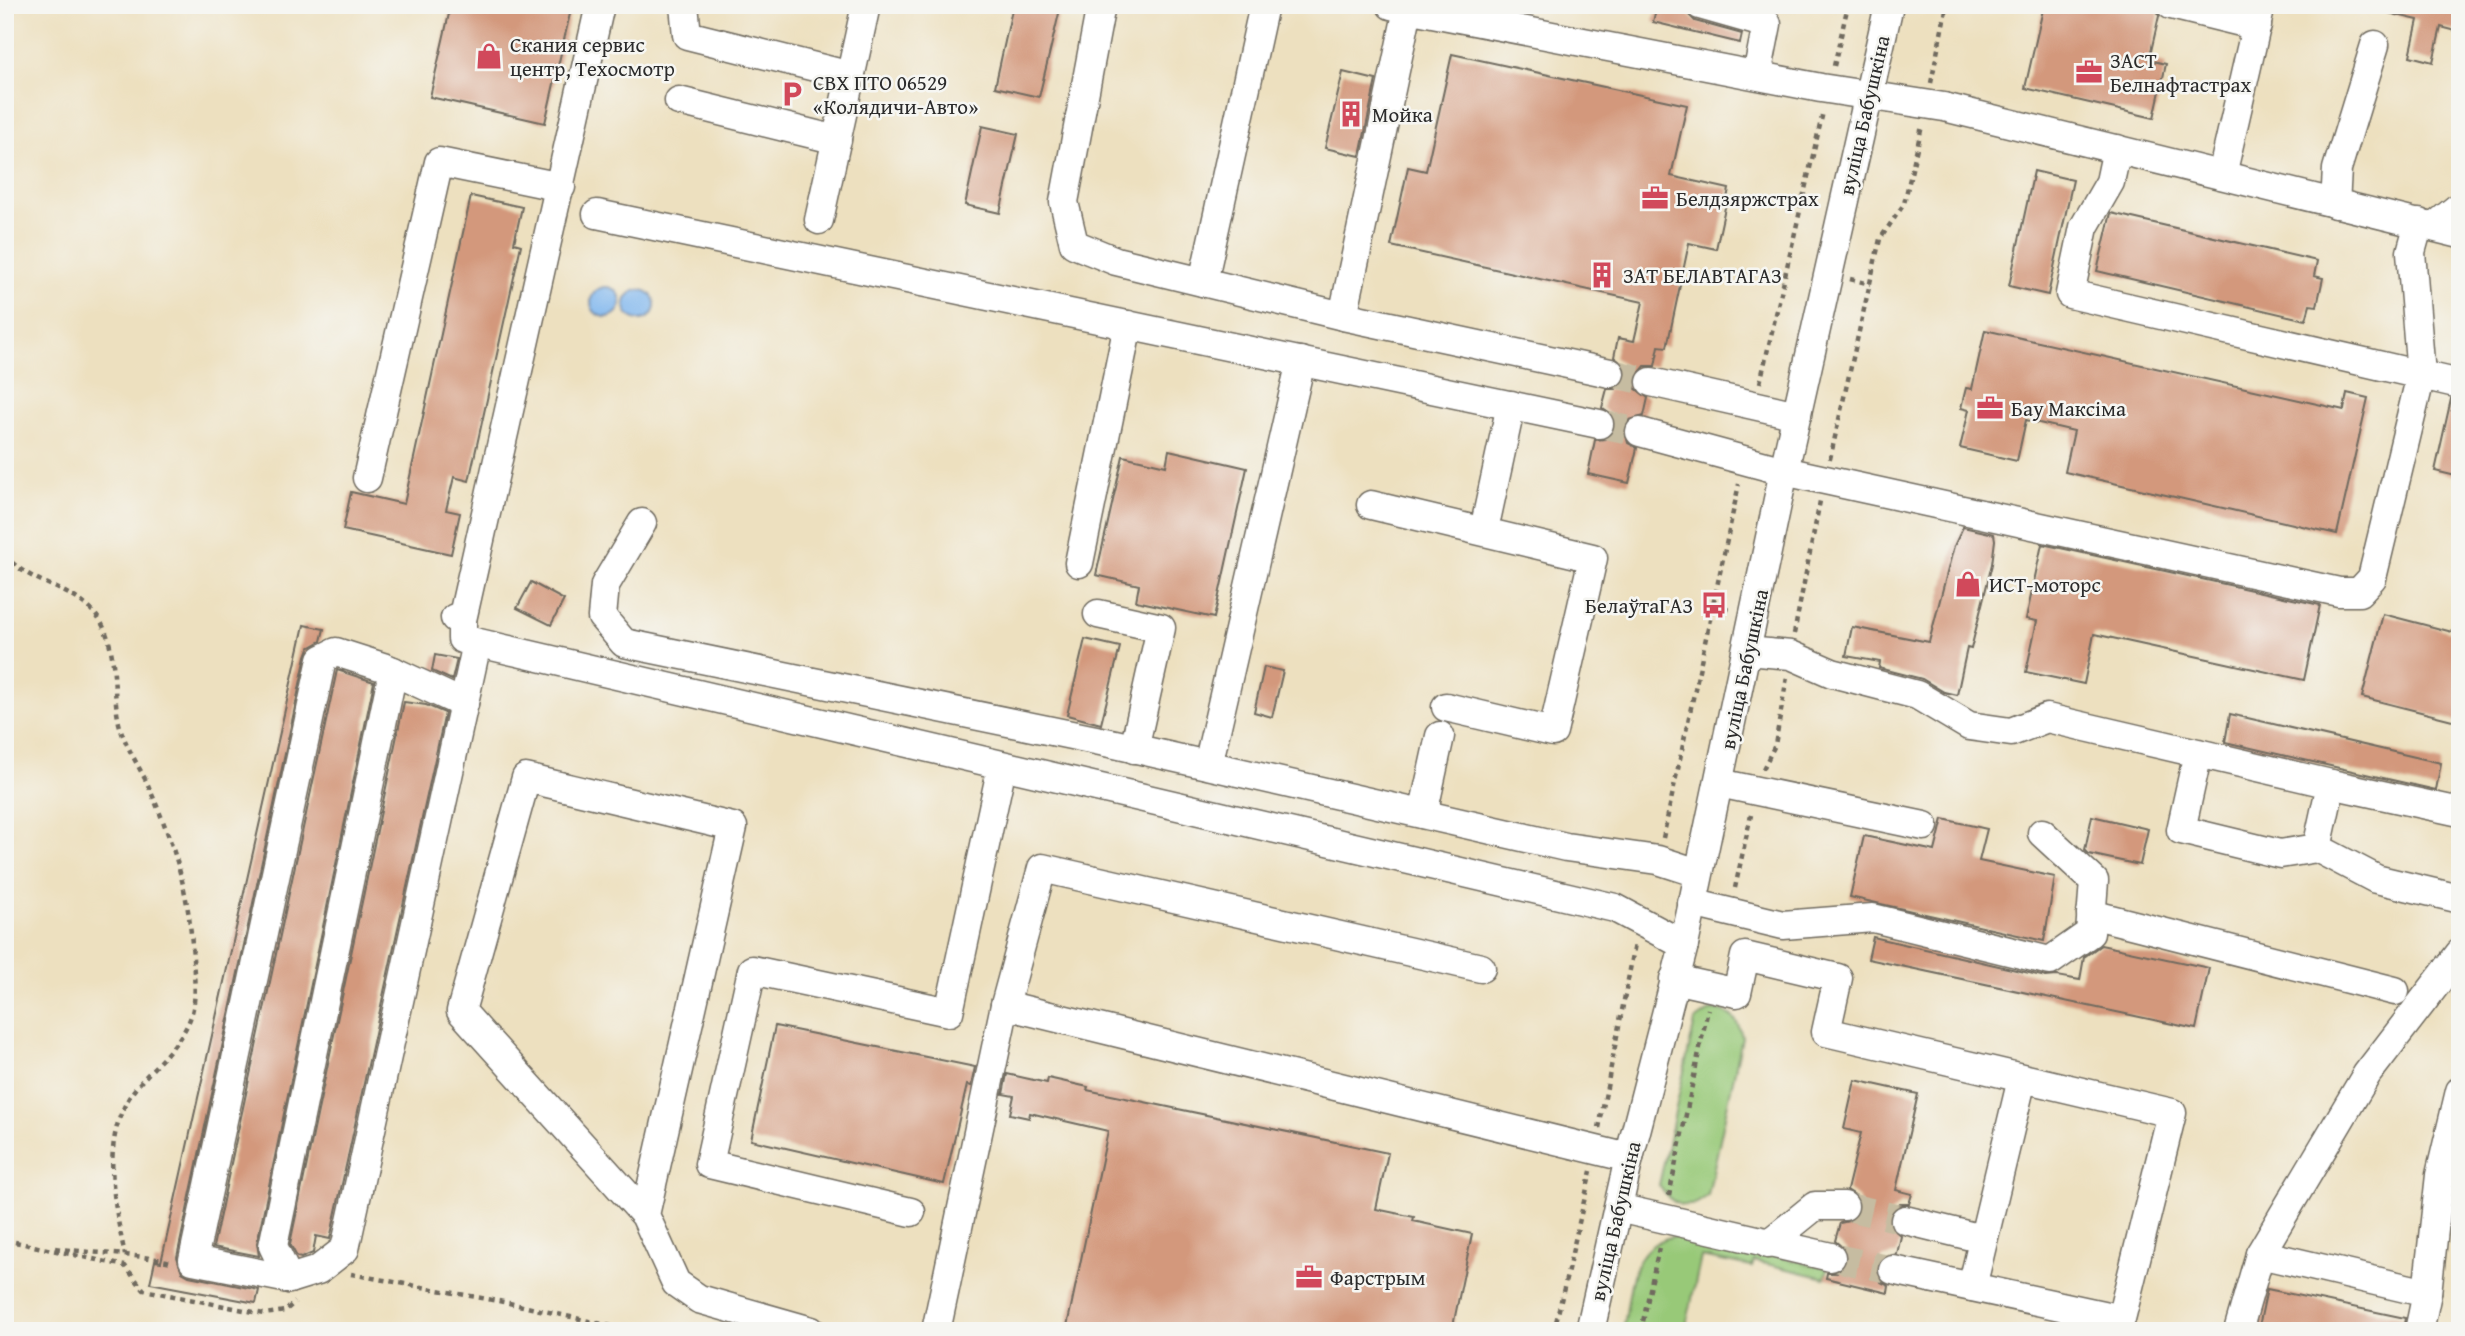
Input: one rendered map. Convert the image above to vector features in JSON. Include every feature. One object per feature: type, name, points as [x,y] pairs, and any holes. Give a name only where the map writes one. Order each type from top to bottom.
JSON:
[{"type":"street","points":[[464,704],[393,671],[336,652],[328,653],[322,659],[193,1260],[289,1279],[318,1270],[345,1249],[464,704],[465,627],[600,5]]},
{"type":"street","points":[[684,5],[687,35],[851,76]]},
{"type":"street","points":[[819,220],[866,5]]},
{"type":"street","points":[[1101,5],[1064,202],[1074,244],[1116,261],[1343,316],[1610,373]]},
{"type":"street","points":[[1203,282],[1264,5]]},
{"type":"street","points":[[1700,5],[1767,24],[1757,75]]},
{"type":"street","name":"вуліца Бабушкіна","points":[[1590,1331],[1629,1158],[1684,945],[1784,471],[1889,5]]},
{"type":"street","points":[[2171,5],[2259,16],[2222,175]]},
{"type":"street","points":[[1343,316],[1399,7],[1828,89],[1944,107],[2438,228]]},
{"type":"street","points":[[2335,204],[2337,169],[2375,45]]},
{"type":"street","points":[[678,101],[836,140]]},
{"type":"street","points":[[2117,149],[2109,182],[2084,227],[2070,294],[2460,384]]},
{"type":"street","points":[[367,478],[439,162],[561,187]]},
{"type":"street","points":[[1640,432],[1784,471],[2325,589],[2359,592],[2371,578],[2421,375],[2411,252],[2460,206]]},
{"type":"street","points":[[597,214],[1599,424]]},
{"type":"street","points":[[1079,564],[1128,326]]},
{"type":"street","points":[[1208,765],[1301,361]]},
{"type":"street","points":[[1651,382],[1797,415]]},
{"type":"street","points":[[1487,516],[1511,405]]},
{"type":"street","points":[[1371,505],[1593,558],[1553,733],[1446,707]]},
{"type":"street","points":[[642,523],[605,585],[602,617],[624,643],[1134,748],[1566,847],[1658,860],[1698,873]]},
{"type":"street","points":[[1098,614],[1161,628],[1134,748]]},
{"type":"street","points":[[465,627],[1002,766],[1601,905],[1640,919],[1684,945]]},
{"type":"street","points":[[1747,651],[1791,655],[1832,673],[1917,695],[1969,726],[2011,732],[2047,718],[2460,812]]},
{"type":"street","points":[[289,1279],[273,1246],[393,671]]},
{"type":"street","points":[[1423,814],[1440,736]]},
{"type":"street","points":[[2197,753],[2181,830],[2280,854],[2317,848],[2376,879],[2456,898]]},
{"type":"street","points":[[911,1212],[709,1164],[752,970],[949,1012],[1002,766]]},
{"type":"street","points":[[645,1215],[733,827],[526,778],[461,1011],[645,1215],[676,1283],[699,1299],[811,1331]]},
{"type":"street","points":[[1719,783],[1924,826]]},
{"type":"street","points":[[2317,848],[2331,784]]},
{"type":"street","points":[[1692,903],[1783,925],[1873,918],[2050,961],[2090,933],[2094,881],[2042,832]]},
{"type":"street","points":[[936,1331],[1005,1005],[1042,868],[1481,968]]},
{"type":"street","points":[[2091,914],[2395,991]]},
{"type":"street","points":[[1674,979],[1737,993],[1745,956],[1838,978],[1826,1032],[2172,1113],[2122,1319],[1893,1270]]},
{"type":"street","points":[[2238,1331],[2260,1254],[2367,1074],[2455,966]]},
{"type":"street","points":[[1005,1005],[1629,1158]]},
{"type":"street","points":[[1972,1287],[2022,1079]]},
{"type":"street","points":[[2419,1331],[2427,1293],[2440,1175],[2460,1091]]},
{"type":"street","points":[[1768,1244],[1815,1206],[1844,1206]]},
{"type":"street","points":[[1618,1209],[1831,1257]]},
{"type":"street","points":[[1905,1220],[1983,1239]]},
{"type":"street","points":[[2260,1254],[2427,1293]]},
{"type":"path","points":[[1756,406],[1848,5]]},
{"type":"path","points":[[1658,860],[1743,460]]},
{"type":"path","points":[[5,555],[17,570],[82,600],[102,625],[115,674],[119,724],[176,850],[191,918],[195,985],[191,1016],[181,1035],[136,1087],[114,1130],[113,1197],[125,1255]]},
{"type":"path","points":[[1554,1331],[1595,1149],[1640,919]]},
{"type":"path","points":[[5,1242],[171,1262],[193,1260]]},
{"type":"green space","points":[[1711,1010],[1732,1017],[1739,1026],[1742,1038],[1708,1195],[1694,1204],[1681,1205],[1669,1198],[1659,1185],[1695,1021]]},
{"type":"green space","points":[[1681,1235],[1828,1268],[1825,1278],[1754,1261],[1752,1267],[1701,1257],[1685,1331],[1623,1331],[1631,1283],[1641,1257],[1663,1239]]},
{"type":"water","points":[[606,287],[617,291],[621,302],[617,313],[606,317],[595,313],[591,302],[595,291]]},
{"type":"water","points":[[640,290],[651,294],[655,305],[651,316],[640,320],[629,316],[625,305],[629,294]]},
{"type":"building","points":[[451,5],[572,5],[545,123],[430,97]]},
{"type":"building","points":[[1013,5],[1061,5],[1039,97],[995,87]]},
{"type":"building","points":[[1657,5],[1686,12],[1695,21],[1742,34],[1740,43],[1653,22]]},
{"type":"building","points":[[2044,5],[2155,5],[2159,16],[2149,60],[2166,64],[2154,118],[2025,88]]},
{"type":"building","points":[[2385,5],[2460,5],[2460,32],[2441,27],[2433,62],[2410,56],[2418,20],[2384,12]]},
{"type":"building","name":"ЗАТ БЕЛАВТАГАЗ","points":[[1452,54],[1687,105],[1671,176],[1729,189],[1716,249],[1689,243],[1667,347],[1659,346],[1655,366],[1645,366],[1635,378],[1635,388],[1648,398],[1644,416],[1629,420],[1624,428],[1628,443],[1637,448],[1629,483],[1588,474],[1595,440],[1605,439],[1615,428],[1614,418],[1602,408],[1607,389],[1616,389],[1626,377],[1626,367],[1614,357],[1618,338],[1634,341],[1643,302],[1391,246],[1408,167],[1426,171]]},
{"type":"building","name":"Мойка","points":[[1343,72],[1376,80],[1360,156],[1325,148]]},
{"type":"building","points":[[982,126],[1018,134],[1000,213],[965,205]]},
{"type":"building","points":[[2034,171],[2073,180],[2048,295],[2009,286]]},
{"type":"building","points":[[471,196],[522,207],[514,243],[521,245],[469,481],[454,477],[446,510],[460,513],[451,554],[343,530],[351,492],[404,504]]},
{"type":"building","points":[[2111,213],[2317,261],[2314,276],[2323,278],[2317,306],[2310,305],[2306,320],[2097,271]]},
{"type":"building","points":[[1985,330],[2344,410],[2347,393],[2368,398],[2337,534],[2065,472],[2074,431],[2026,420],[2017,461],[1960,448],[1969,410],[1961,408],[1966,388],[1972,389]]},
{"type":"building","points":[[2451,399],[2460,400],[2460,477],[2435,471]]},
{"type":"building","points":[[1169,450],[1247,468],[1214,618],[1136,601],[1139,585],[1096,575],[1123,456],[1166,466]]},
{"type":"building","points":[[1963,527],[1994,534],[1995,540],[1992,564],[1971,649],[1967,648],[1957,695],[1944,692],[1922,679],[1879,668],[1880,662],[1846,656],[1852,627],[1929,642],[1954,546]]},
{"type":"building","points":[[2042,544],[2320,605],[2304,680],[2094,634],[2084,684],[2026,672],[2037,621],[2026,619]]},
{"type":"building","points":[[531,582],[564,600],[551,625],[517,608]]},
{"type":"building","points":[[2383,614],[2460,634],[2460,722],[2362,697]]},
{"type":"building","points":[[304,625],[324,629],[321,641],[309,648],[306,656],[177,1257],[182,1272],[189,1276],[259,1290],[256,1303],[150,1283],[155,1261],[161,1262],[165,1245]]},
{"type":"building","points":[[1085,639],[1120,647],[1101,724],[1067,715]]},
{"type":"building","points":[[435,655],[457,659],[452,680],[432,671]]},
{"type":"building","points":[[1264,667],[1283,671],[1272,717],[1254,712]]},
{"type":"building","points":[[337,670],[374,682],[257,1243],[259,1256],[213,1247]]},
{"type":"building","points":[[404,702],[426,705],[445,713],[330,1239],[316,1236],[313,1253],[301,1258],[297,1257],[290,1244]]},
{"type":"building","points":[[2230,714],[2441,763],[2436,790],[2225,742]]},
{"type":"building","points":[[2092,816],[2148,829],[2140,865],[2089,854],[2085,850]]},
{"type":"building","points":[[1943,819],[1987,829],[1979,861],[2055,877],[2044,941],[1850,897],[1864,836],[1935,851]]},
{"type":"building","points":[[1873,937],[2046,977],[2080,980],[2084,957],[2101,945],[2209,968],[2196,1029],[1868,959]]},
{"type":"building","points":[[775,1026],[975,1067],[971,1086],[967,1085],[944,1184],[751,1140]]},
{"type":"building","points":[[1007,1074],[1047,1083],[1048,1078],[1088,1087],[1087,1090],[1388,1153],[1376,1209],[1414,1217],[1413,1221],[1472,1234],[1452,1331],[1066,1331],[1108,1131],[1030,1113],[1029,1118],[1010,1114],[1014,1096],[1003,1094]]},
{"type":"building","points":[[1855,1080],[1918,1094],[1896,1190],[1912,1194],[1909,1204],[1900,1204],[1889,1215],[1889,1225],[1901,1236],[1897,1254],[1881,1258],[1877,1267],[1881,1282],[1889,1286],[1888,1293],[1826,1278],[1827,1273],[1837,1273],[1847,1261],[1847,1251],[1835,1241],[1840,1223],[1853,1220],[1861,1207],[1858,1197],[1847,1190],[1861,1133],[1844,1129]]},
{"type":"building","points":[[2267,1289],[2405,1318],[2403,1331],[2258,1331]]},
{"type":"tunnel","points":[[1610,373],[1651,382]]},
{"type":"tunnel","points":[[1599,424],[1640,432]]},
{"type":"tunnel","points":[[1844,1206],[1905,1220]]},
{"type":"tunnel","points":[[1831,1257],[1893,1270]]},
{"type":"place","name":"Скания сервис центр, Техосмотр","points":[[489,56]]},
{"type":"place","name":"ЗАСТ Белнафтастрах","points":[[2089,72]]},
{"type":"place","name":"СВХ ПТО 06529 «Колядичи-Авто»","points":[[792,94]]},
{"type":"place","name":"Мойка","points":[[1351,114]]},
{"type":"place","name":"Белдзяржстрах","points":[[1655,198]]},
{"type":"place","name":"ЗАТ БЕЛАВТАГАЗ","points":[[1602,275]]},
{"type":"place","name":"Бау Максіма","points":[[1990,408]]},
{"type":"place","name":"ИСТ-моторс","points":[[1968,584]]},
{"type":"place","name":"БелаўтаГАЗ","points":[[1714,605]]},
{"type":"place","name":"Фарстрым","points":[[1309,1277]]}]
